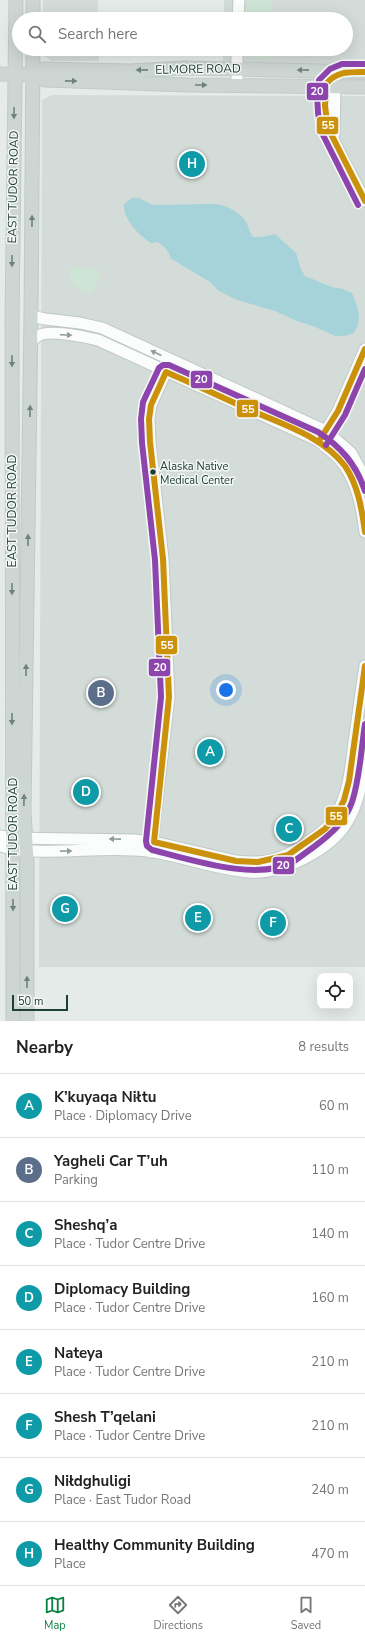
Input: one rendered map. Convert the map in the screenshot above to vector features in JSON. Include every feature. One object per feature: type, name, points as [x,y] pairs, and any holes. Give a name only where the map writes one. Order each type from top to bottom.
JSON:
[{"type":"main road","name":"EAST TUDOR ROAD","points":[[16,0],[16,12]]},
{"type":"main road","points":[[33,0],[33,12]]},
{"type":"main road","name":"EAST TUDOR ROAD","points":[[13,1021],[16,845],[12,322],[15,56]]},
{"type":"main road","name":"EAST TUDOR ROAD","points":[[27,1021],[16,845],[24,812],[31,342],[33,56]]},
{"type":"main road","name":"ELMORE ROAD","points":[[33,75],[44,69],[129,70],[237,68],[365,72]]},
{"type":"main road","name":"ELMORE ROAD","points":[[0,74],[33,75],[45,80],[365,87]]},
{"type":"street","points":[[238,12],[239,0]]},
{"type":"street","points":[[237,56],[237,85]]},
{"type":"street","points":[[342,72],[331,78],[326,121],[365,201]]},
{"type":"street","points":[[31,316],[80,323],[102,328],[326,431],[351,453],[365,478]]},
{"type":"street","points":[[31,342],[37,336],[43,334],[78,335],[98,340],[319,441],[341,461],[349,474],[356,488],[362,511],[365,532]]},
{"type":"street","points":[[319,441],[341,405],[365,349]]},
{"type":"street","points":[[152,847],[169,697],[164,571],[150,442],[149,418],[151,405],[171,360]]},
{"type":"street","points":[[152,847],[236,861],[258,862],[288,855],[325,829],[336,816],[344,800],[349,781],[365,666]]},
{"type":"street","points":[[0,836],[16,845],[133,840],[152,847],[247,872],[271,871],[292,864],[313,854],[335,837],[347,823],[356,804],[362,783],[365,759]]},
{"type":"shaded area","points":[[43,0],[98,0],[98,12],[43,12]]},
{"type":"shaded area","points":[[224,0],[365,0],[365,68],[223,64],[223,56],[353,56],[353,12],[224,12]]},
{"type":"shaded area","points":[[44,56],[99,56],[99,61],[51,61]]},
{"type":"shaded area","points":[[52,95],[365,96],[365,967],[39,967],[42,100]]},
{"type":"green space","points":[[247,0],[272,0],[272,12],[246,12]]},
{"type":"green space","points":[[252,56],[272,56],[263,60]]},
{"type":"green space","points":[[70,268],[94,268],[101,274],[92,293],[78,288],[72,283]]},
{"type":"water","points":[[132,198],[139,198],[153,205],[220,205],[233,210],[240,215],[246,222],[253,237],[262,237],[275,234],[296,253],[305,276],[352,293],[359,313],[358,325],[354,333],[345,336],[335,336],[275,311],[237,300],[219,291],[210,282],[170,258],[166,248],[162,245],[157,242],[151,243],[137,231],[129,221],[124,210],[124,204]]},
{"type":"transit line","name":"20","points":[[358,205],[321,131],[317,94],[319,80],[330,69],[342,64],[365,64]]},
{"type":"transit line","name":"55","points":[[365,72],[339,74],[330,80],[326,84],[325,106],[328,128],[365,201]]},
{"type":"transit line","name":"55","points":[[319,441],[338,411],[365,349]]},
{"type":"transit line","name":"20","points":[[365,491],[357,472],[347,457],[341,450],[318,432],[169,365],[163,365],[159,368],[143,402],[141,419],[142,443],[155,560],[161,697],[146,841],[147,846],[152,850],[223,867],[261,870],[278,868],[293,862],[332,832],[346,816],[352,802],[357,783],[365,724]]},
{"type":"transit line","name":"20","points":[[326,445],[345,415],[365,369]]},
{"type":"transit line","name":"55","points":[[365,532],[361,506],[353,481],[345,466],[326,447],[303,433],[166,372],[151,405],[149,419],[150,442],[163,559],[169,697],[154,842],[236,861],[258,862],[288,855],[325,829],[336,816],[344,800],[349,781],[365,666]]},
{"type":"place","name":"Healthy Community Building","points":[[192,164]]},
{"type":"place","name":"Alaska Native Medical Center","points":[[153,472]]},
{"type":"place","name":"Yagheli Car T’uh","points":[[101,693]]},
{"type":"place","name":"K’kuyaqa Niłtu","points":[[210,752]]},
{"type":"place","name":"Diplomacy Building","points":[[86,792]]},
{"type":"place","name":"Sheshq’a","points":[[289,829]]},
{"type":"place","name":"Niłdghuligi","points":[[65,909]]},
{"type":"place","name":"Nateya","points":[[198,918]]},
{"type":"place","name":"Shesh T’qelani","points":[[273,923]]}]
